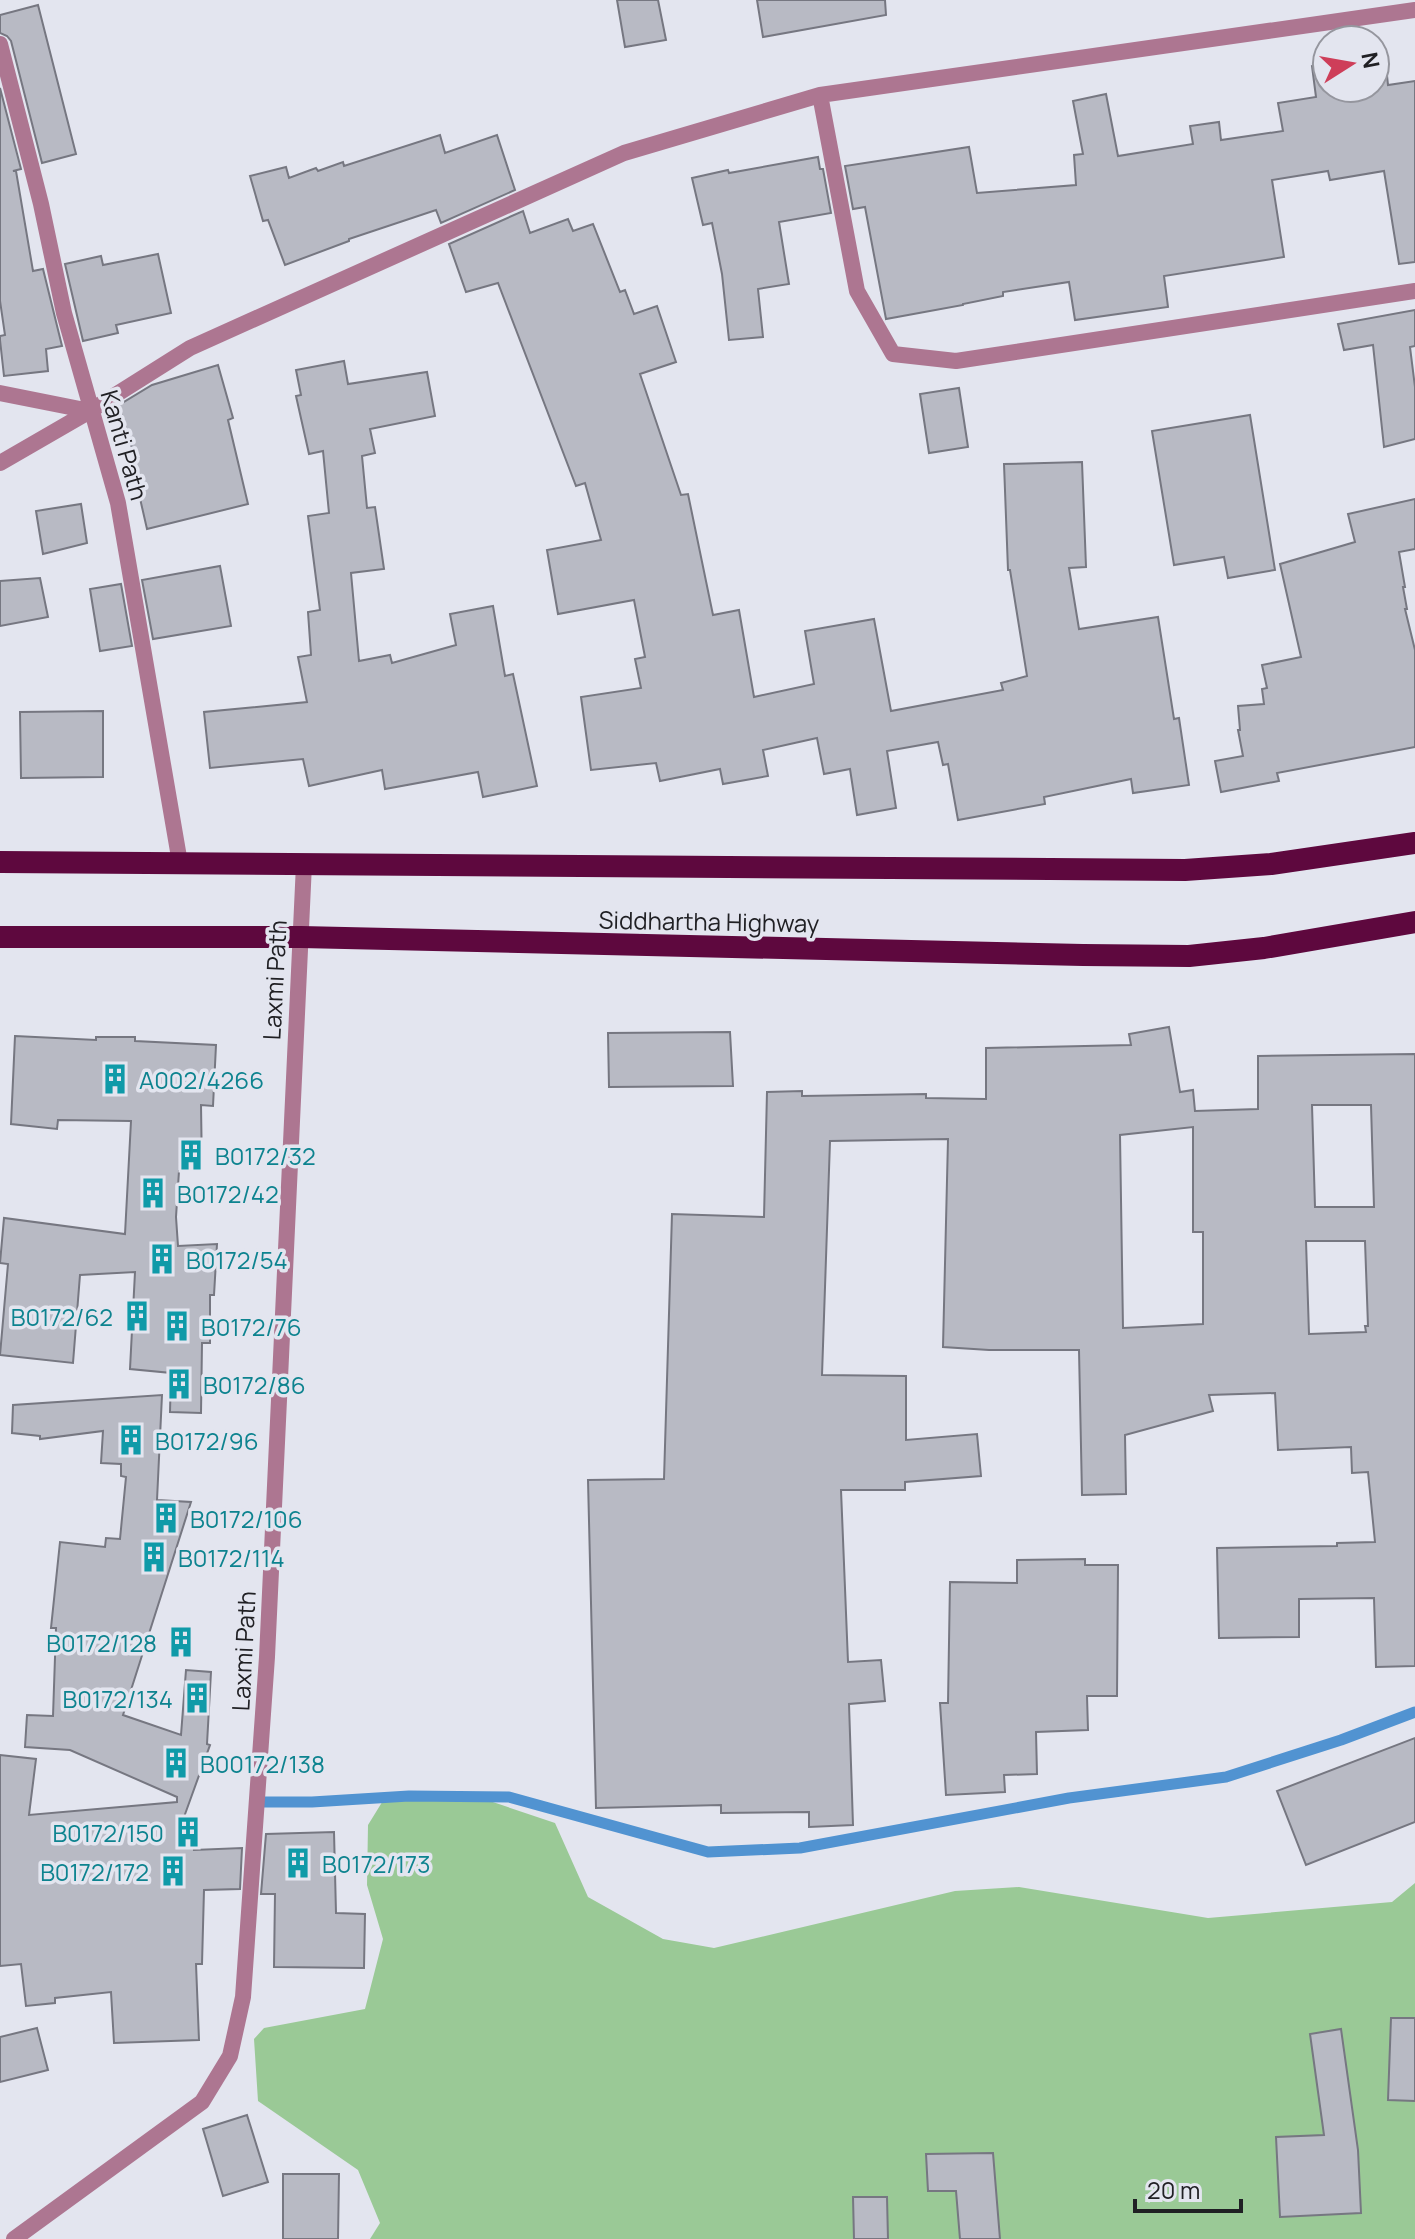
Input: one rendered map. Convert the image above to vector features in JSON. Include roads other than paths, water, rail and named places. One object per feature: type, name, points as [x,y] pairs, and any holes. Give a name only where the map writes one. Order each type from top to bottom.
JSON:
[{"type":"highway","points":[[0,862],[1185,870],[1271,864],[1415,843]]},
{"type":"highway","name":"Siddhartha Highway","points":[[0,937],[301,937],[1189,956],[1264,948],[1415,922]]},
{"type":"street","points":[[0,463],[190,348],[624,153],[820,95],[1415,10]]},
{"type":"street","name":"Kanti Path","points":[[0,44],[41,204],[64,313],[118,503],[180,863]]},
{"type":"street","points":[[820,95],[857,291],[893,354],[956,361],[1415,291]]},
{"type":"street","points":[[0,393],[90,411]]},
{"type":"street","name":"Laxmi Path","points":[[14,2239],[202,2102],[230,2056],[243,1997],[267,1657],[304,864]]},
{"type":"waterway","points":[[263,1802],[409,1796],[509,1797],[708,1852],[800,1848],[1069,1798],[1226,1777],[1341,1740],[1415,1712]]},
{"type":"place","name":"A002/4266","points":[[115,1079]]},
{"type":"place","name":"B0172/32","points":[[191,1155]]},
{"type":"place","name":"B0172/42","points":[[153,1193]]},
{"type":"place","name":"B0172/54","points":[[162,1259]]},
{"type":"place","name":"B0172/62","points":[[137,1316]]},
{"type":"place","name":"B0172/76","points":[[177,1326]]},
{"type":"place","name":"B0172/86","points":[[179,1384]]},
{"type":"place","name":"B0172/96","points":[[131,1440]]},
{"type":"place","name":"B0172/106","points":[[166,1518]]},
{"type":"place","name":"B0172/114","points":[[154,1557]]},
{"type":"place","name":"B0172/128","points":[[181,1642]]},
{"type":"place","name":"B0172/134","points":[[197,1698]]},
{"type":"place","name":"B00172/138","points":[[176,1763]]},
{"type":"place","name":"B0172/150","points":[[188,1832]]},
{"type":"place","name":"B0172/173","points":[[298,1863]]},
{"type":"place","name":"B0172/172","points":[[173,1871]]}]
